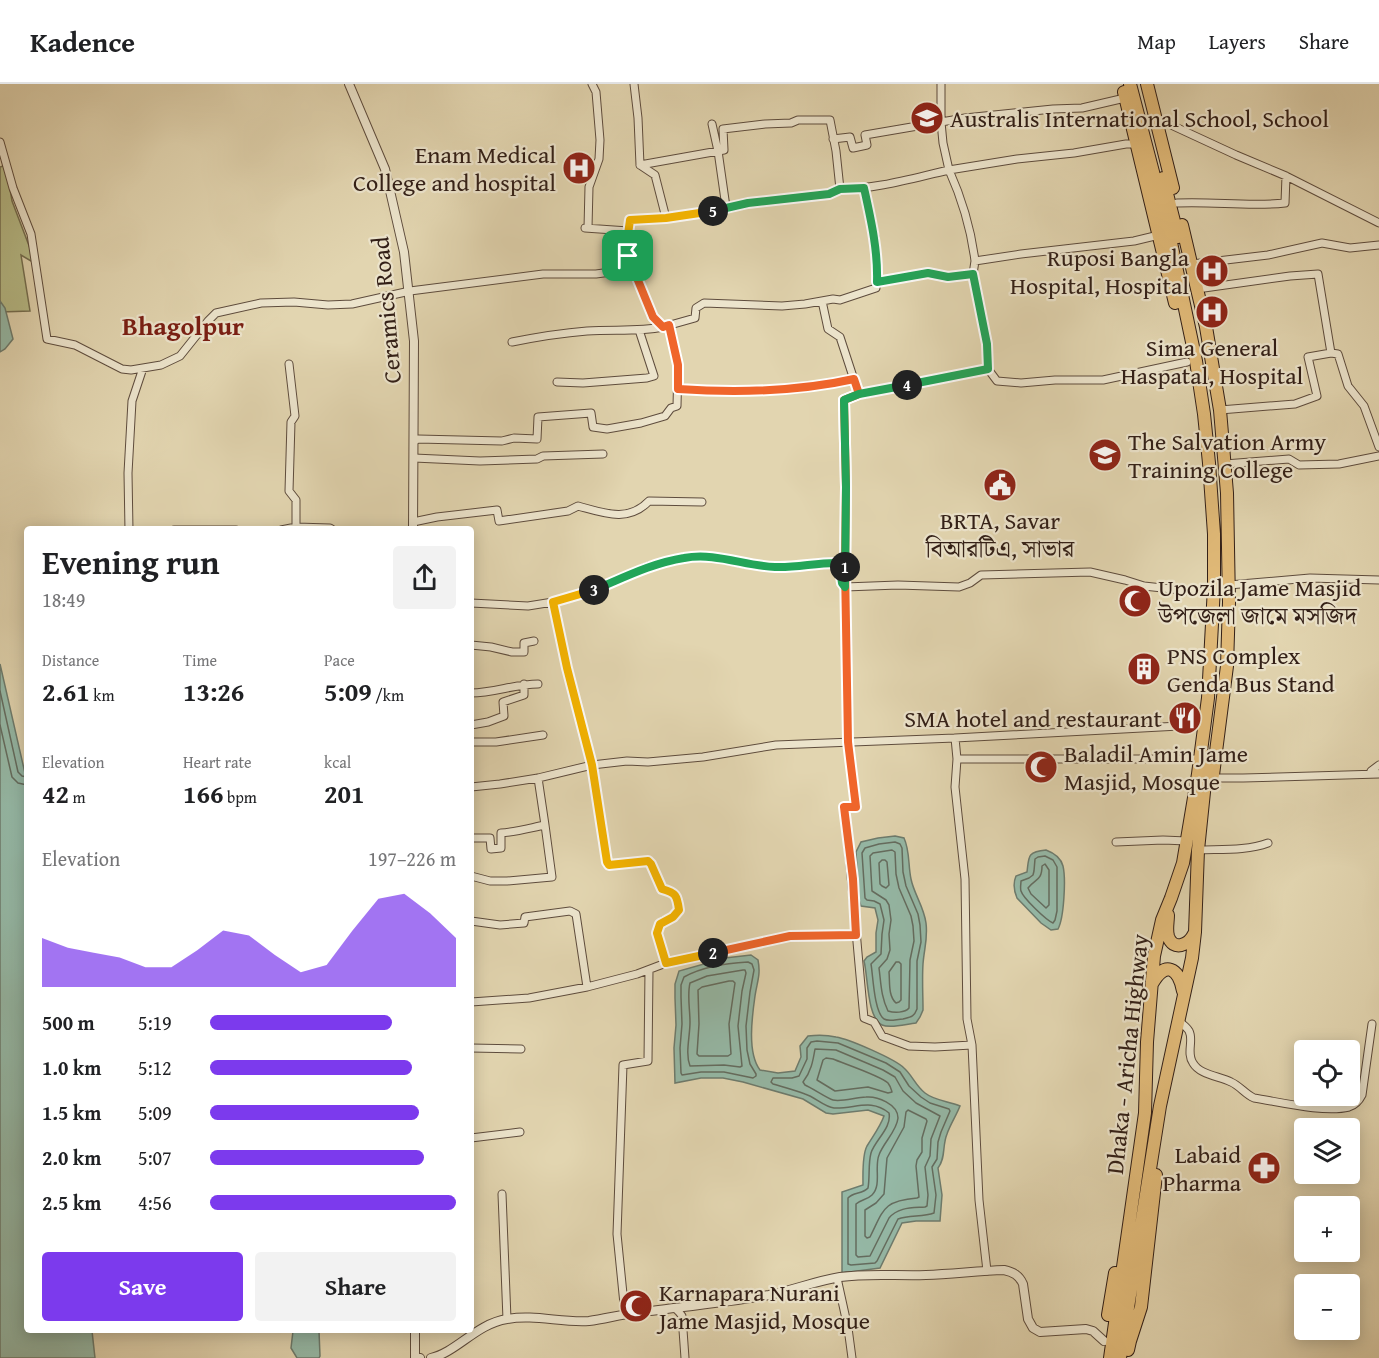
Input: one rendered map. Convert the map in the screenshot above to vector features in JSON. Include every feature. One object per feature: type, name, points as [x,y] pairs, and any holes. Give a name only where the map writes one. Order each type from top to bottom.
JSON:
[{"type":"highway","points":[[1122,84],[1177,310],[1203,468],[1207,590],[1204,656],[1189,796],[1191,810]]},
{"type":"highway","name":"Dhaka - Aricha Highway","points":[[1110,1358],[1145,1113],[1147,1042],[1157,937],[1183,863],[1187,841],[1205,724],[1214,587],[1214,545],[1204,414],[1169,233],[1130,84]]},
{"type":"highway","name":"Dhaka - Aricha Highway","points":[[1120,1358],[1160,1106],[1192,958],[1198,850],[1218,654],[1222,587],[1218,471],[1204,366],[1174,222],[1139,84]]},
{"type":"highway","points":[[1147,84],[1206,327],[1220,410],[1227,492],[1229,585],[1226,677],[1213,778],[1200,834]]},
{"type":"highway","points":[[1171,898],[1167,932],[1169,940],[1174,944],[1187,944],[1195,933]]},
{"type":"highway","points":[[1151,985],[1156,975],[1162,970],[1175,971],[1182,984],[1184,998]]},
{"type":"highway","points":[[1127,1358],[1141,1307],[1162,1131],[1160,1106]]},
{"type":"highway","points":[[1101,1358],[1135,1142],[1145,1113]]},
{"type":"street","name":"Ceramics Road","points":[[349,84],[385,169],[404,252],[410,291],[414,341],[413,526]]},
{"type":"street","points":[[592,84],[596,92],[600,140],[599,159],[589,187],[586,228],[628,231]]},
{"type":"street","points":[[634,84],[640,165]]},
{"type":"street","points":[[941,84],[943,143],[949,170],[966,215],[973,246],[975,261],[973,274],[987,344],[988,369],[997,381],[1021,383],[1103,380],[1187,363]]},
{"type":"street","points":[[833,139],[850,137],[853,148],[867,145],[865,135],[965,118],[1082,108],[1125,98]]},
{"type":"street","points":[[1155,118],[1286,176],[1379,223]]},
{"type":"street","points":[[640,165],[724,150],[723,129],[791,123],[798,120],[830,120],[840,189]]},
{"type":"street","points":[[712,124],[726,207]]},
{"type":"street","points":[[0,142],[13,188],[31,234],[47,339],[75,345],[122,369],[131,370],[161,365],[180,356],[216,313],[261,303],[352,304],[410,291],[543,274],[596,274],[633,269]]},
{"type":"street","points":[[414,441],[418,439],[502,441],[514,438],[537,440],[538,417],[591,413],[593,427],[607,429],[642,423],[665,416],[670,408],[677,406],[678,365],[666,326],[653,317],[628,256],[630,220],[704,213],[748,203],[829,194],[840,189],[894,183],[949,170],[1017,159],[1136,144]]},
{"type":"street","points":[[640,165],[655,175],[666,218]]},
{"type":"street","points":[[1177,203],[1266,205],[1285,203],[1286,176]]},
{"type":"street","points":[[512,342],[588,331],[648,330],[695,318],[696,308],[704,303],[782,306],[833,298],[840,300],[876,288],[875,237],[864,188]]},
{"type":"street","points":[[975,261],[1134,241],[1159,235]]},
{"type":"street","points":[[1191,264],[1268,255],[1322,243],[1350,248],[1379,245]]},
{"type":"street","points":[[877,282],[928,273],[948,277],[973,274]]},
{"type":"street","points":[[1197,289],[1318,274],[1330,352]]},
{"type":"street","points":[[822,301],[828,329],[840,337],[859,394]]},
{"type":"street","points":[[557,382],[584,383],[654,376],[639,330]]},
{"type":"street","points":[[1220,410],[1295,404],[1317,396],[1308,357],[1330,352],[1338,354],[1348,386],[1364,406],[1379,447]]},
{"type":"street","points":[[289,364],[295,416],[291,422],[289,491],[296,500],[296,526]]},
{"type":"street","points":[[129,526],[128,472],[132,401],[143,368]]},
{"type":"street","points":[[972,1045],[909,1046],[882,1036],[874,1022],[864,1018],[853,879],[844,807],[856,807],[848,742],[844,400],[859,394],[988,369]]},
{"type":"street","points":[[678,389],[781,390],[824,386],[854,379]]},
{"type":"street","points":[[414,458],[501,460],[603,454]]},
{"type":"street","points":[[1225,464],[1289,459],[1299,465],[1339,464],[1379,456]]},
{"type":"street","points":[[413,526],[437,517],[497,510],[499,521],[568,511],[578,506],[613,515],[631,513],[641,509],[649,501],[702,502]]},
{"type":"street","points":[[474,603],[528,606],[553,602],[584,594],[649,566],[686,557],[712,557],[777,567],[835,563],[840,570],[845,587]]},
{"type":"street","points":[[845,587],[898,585],[959,587],[970,584],[981,575],[1090,572],[1144,586],[1190,591],[1207,590]]},
{"type":"street","points":[[1229,585],[1310,578],[1379,580]]},
{"type":"street","points":[[553,602],[592,765],[607,862],[609,865],[648,861],[662,889],[673,892],[677,898],[679,910],[673,917],[660,924],[657,933],[666,963]]},
{"type":"street","points":[[474,645],[524,652],[524,643],[534,641]]},
{"type":"street","points":[[474,724],[488,722],[504,716],[503,702],[524,694],[524,684]]},
{"type":"street","points":[[474,693],[524,684],[538,684]]},
{"type":"street","points":[[474,787],[538,778],[592,765],[703,757],[776,745],[956,738],[1198,724]]},
{"type":"street","points":[[474,742],[496,742],[543,735]]},
{"type":"street","points":[[956,738],[955,787],[965,879],[967,1019],[972,1045],[979,1200],[987,1271]]},
{"type":"street","points":[[957,759],[1194,759]]},
{"type":"street","points":[[1371,771],[1379,765]]},
{"type":"street","points":[[1213,778],[1379,774],[1371,771]]},
{"type":"street","points":[[1371,771],[1379,777]]},
{"type":"street","points":[[474,877],[490,881],[552,877],[538,778]]},
{"type":"street","points":[[474,838],[490,838],[491,849],[501,848],[501,833],[517,832],[525,828],[545,825]]},
{"type":"street","points":[[1116,842],[1187,841]]},
{"type":"street","points":[[1198,850],[1240,848],[1268,843]]},
{"type":"street","points":[[474,921],[500,925],[524,923],[525,917],[570,911],[576,914],[587,987]]},
{"type":"street","points":[[474,1002],[529,998],[587,987],[666,963],[790,936],[856,935]]},
{"type":"street","points":[[625,1314],[617,1234],[623,1065],[648,1061],[649,970]]},
{"type":"street","points":[[1179,1021],[1190,1032],[1190,1056],[1196,1067],[1231,1082],[1254,1098],[1324,1108],[1349,1107],[1360,1100],[1372,1024]]},
{"type":"street","points":[[474,1048],[521,1049]]},
{"type":"street","points":[[474,1138],[520,1132]]},
{"type":"street","points":[[502,1194],[507,1319]]},
{"type":"street","points":[[431,1358],[456,1346],[494,1322],[507,1319],[588,1321],[625,1314],[724,1303],[865,1274],[926,1275],[1004,1270],[1013,1272],[1021,1280],[1028,1319],[1037,1331],[1086,1329],[1093,1331],[1104,1341]]},
{"type":"street","points":[[837,1278],[852,1358]]},
{"type":"street","points":[[675,1308],[682,1316],[685,1358]]},
{"type":"street","points":[[416,1333],[417,1357]]},
{"type":"green space","points":[[6,165],[12,201],[36,264],[21,255],[30,311],[0,312],[0,167]]},
{"type":"water","points":[[0,301],[5,308],[13,339],[0,352]]},
{"type":"water","points":[[0,664],[24,769],[24,1333],[92,1333],[95,1358],[0,1358]]},
{"type":"water","points":[[895,836],[904,838],[906,843],[911,879],[925,917],[927,934],[923,970],[923,1010],[916,1023],[890,1027],[877,1021],[869,996],[864,961],[876,952],[878,920],[875,908],[861,906],[859,900],[856,852],[861,842]]},
{"type":"water","points":[[1046,850],[1059,858],[1064,872],[1062,916],[1058,929],[1051,930],[1017,898],[1014,887],[1016,876],[1027,872],[1030,856],[1035,852]]},
{"type":"water","points":[[751,955],[758,960],[759,965],[751,1034],[753,1054],[760,1070],[778,1073],[795,1071],[801,1057],[800,1046],[808,1036],[833,1036],[861,1045],[899,1064],[925,1093],[933,1098],[960,1106],[947,1134],[942,1160],[938,1168],[942,1195],[940,1221],[902,1223],[880,1268],[842,1273],[842,1192],[863,1185],[865,1150],[884,1116],[868,1110],[826,1113],[803,1099],[723,1078],[701,1078],[675,1083],[675,984],[679,971],[725,958]]},
{"type":"water","points":[[293,1333],[319,1333],[319,1358],[297,1358],[291,1348]]},
{"type":"place","name":"Australis International School, School","points":[[927,118]]},
{"type":"place","name":"Enam Medical College and hospital","points":[[579,168]]},
{"type":"place","name":"Ruposi Bangla Hospital, Hospital","points":[[1212,271]]},
{"type":"place","name":"Sima General Haspatal, Hospital","points":[[1212,312]]},
{"type":"place","name":"The Salvation Army Training College","points":[[1105,455]]},
{"type":"place","name":"BRTA, Savar বিআরটিএ, সাভার","points":[[1000,485]]},
{"type":"place","name":"Upozila Jame Masjid উপজেলা জামে মসজিদ","points":[[1135,601]]},
{"type":"place","name":"PNS Complex Genda Bus Stand","points":[[1144,669]]},
{"type":"place","name":"SMA hotel and restaurant","points":[[1185,718]]},
{"type":"place","name":"Baladil Amin Jame Masjid, Mosque","points":[[1041,767]]},
{"type":"place","name":"Labaid Pharma","points":[[1264,1168]]},
{"type":"place","name":"Karnapara Nurani Jame Masjid, Mosque","points":[[636,1306]]},
{"type":"district","name":"Bhagolpur","points":[[183,325]]},
{"type":"route","points":[[628,256],[627,241],[630,220],[704,213],[748,203],[829,194],[840,189],[864,188],[875,237],[877,282],[928,273],[948,277],[973,274],[987,344],[988,369],[859,394],[844,400],[846,487],[845,587],[840,570],[835,563],[777,567],[712,557],[686,557],[649,566],[584,594],[553,602],[592,765],[607,862],[609,865],[648,861],[662,889],[673,892],[677,898],[679,910],[673,917],[660,924],[657,933],[666,963],[790,936],[856,935],[853,879],[844,807],[856,807],[848,742],[845,587],[844,400],[859,394],[854,379],[824,386],[781,390],[678,389],[678,365],[669,325],[663,327],[653,317],[628,256]]}]
